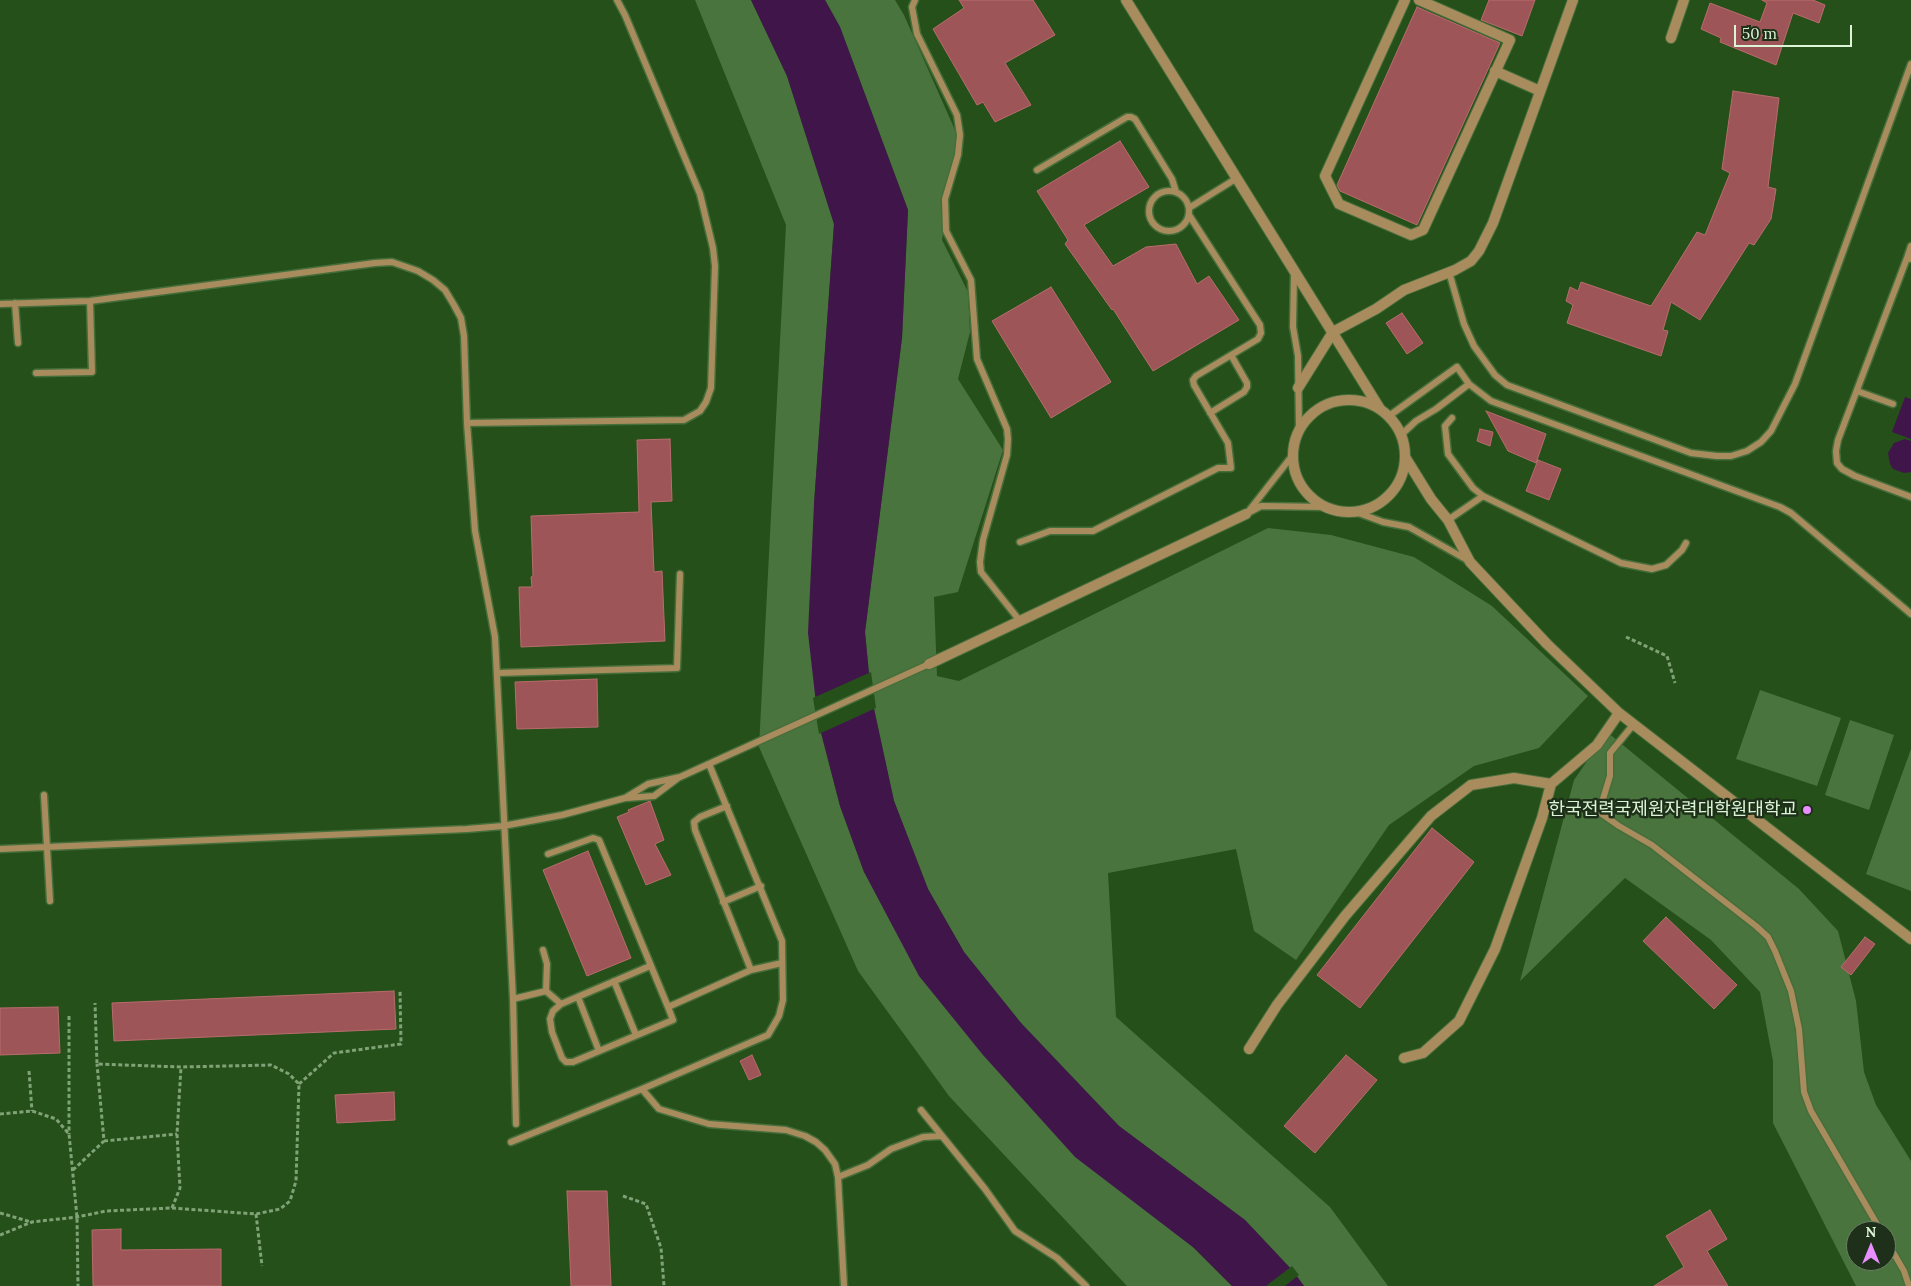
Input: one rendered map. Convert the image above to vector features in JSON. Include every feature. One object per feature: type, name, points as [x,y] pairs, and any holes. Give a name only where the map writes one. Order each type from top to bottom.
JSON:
[{"type":"street","points":[[1126,0],[1334,332],[1380,409]]},
{"type":"street","points":[[1405,0],[1325,176],[1339,204],[1411,235],[1423,230],[1510,40],[1419,0]]},
{"type":"street","points":[[1298,388],[1334,332],[1376,310],[1404,290],[1471,261],[1493,223],[1573,0]]},
{"type":"street","points":[[1671,38],[1684,0]]},
{"type":"street","points":[[1495,71],[1540,91]]},
{"type":"street","points":[[1358,400],[1380,409],[1389,416],[1401,435],[1405,457],[1403,473],[1396,487],[1385,499],[1372,507],[1356,512],[1340,511],[1325,507],[1312,498],[1302,486],[1295,472],[1292,456],[1295,441],[1305,420],[1314,412],[1334,402],[1358,400]]},
{"type":"street","points":[[1405,457],[1448,520],[1470,562],[1547,644],[1618,713],[1911,939]]},
{"type":"street","points":[[929,664],[1246,514]]},
{"type":"street","points":[[1404,1058],[1423,1054],[1459,1021],[1495,949],[1542,818],[1551,784],[1597,745],[1618,713]]},
{"type":"street","points":[[1249,1048],[1277,1005],[1345,916],[1431,816],[1471,785],[1514,778],[1551,784]]},
{"type":"lane","points":[[467,423],[684,420],[700,411],[706,402],[711,388],[715,266],[713,248],[700,194],[617,0]]},
{"type":"lane","points":[[915,0],[912,7],[917,34],[956,115],[960,134],[958,155],[944,199],[946,231],[971,280],[977,359],[1007,430],[1006,455],[983,540],[980,562],[981,572],[1020,621]]},
{"type":"lane","points":[[1449,272],[1464,324],[1474,346],[1495,375],[1507,385],[1690,453],[1731,456],[1747,451],[1761,442],[1771,431],[1795,384],[1911,64]]},
{"type":"lane","points":[[1037,170],[1127,116],[1131,116],[1135,119],[1172,179],[1176,192]]},
{"type":"lane","points":[[1020,542],[1050,531],[1093,531],[1218,468],[1231,468],[1228,443],[1194,385],[1193,380],[1196,376],[1258,339],[1261,333],[1260,325],[1189,211],[1182,196],[1176,192],[1163,192],[1156,195],[1149,207],[1150,219],[1159,228],[1172,231],[1183,226],[1189,211],[1237,178]]},
{"type":"lane","points":[[1911,246],[1909,258],[1838,440],[1836,451],[1837,463],[1842,469],[1855,476],[1911,497]]},
{"type":"lane","points":[[0,304],[90,301],[375,262],[392,262],[404,265],[433,280],[445,290],[461,318],[464,336],[467,423],[475,531],[495,637],[513,1000],[516,1124]]},
{"type":"lane","points":[[1294,269],[1293,328],[1298,356],[1299,430]]},
{"type":"lane","points":[[36,373],[92,372],[90,301]]},
{"type":"lane","points":[[15,303],[18,343]]},
{"type":"lane","points":[[1210,413],[1244,392],[1247,388],[1247,383],[1231,355]]},
{"type":"lane","points":[[1389,416],[1457,367],[1469,384],[1491,401],[1780,507],[1791,513],[1911,614]]},
{"type":"lane","points":[[1401,435],[1416,421],[1436,409],[1469,384]]},
{"type":"lane","points":[[1857,391],[1893,404]]},
{"type":"lane","points":[[1452,418],[1445,426],[1448,454],[1473,488],[1484,496],[1621,563],[1652,569],[1666,565],[1682,550],[1686,543]]},
{"type":"lane","points":[[1246,514],[1292,456]]},
{"type":"lane","points":[[1448,520],[1484,496]]},
{"type":"lane","points":[[1246,514],[1261,506],[1325,507]]},
{"type":"lane","points":[[1356,512],[1383,522],[1409,527],[1470,562]]},
{"type":"lane","points":[[497,673],[677,668],[680,574]]},
{"type":"lane","points":[[625,798],[648,784],[680,777],[929,664]]},
{"type":"lane","points":[[1633,725],[1610,753],[1610,776],[1599,812],[1618,826],[1652,845],[1768,937],[1793,1000],[1799,1029],[1804,1092],[1812,1111],[1875,1221]]},
{"type":"lane","points":[[511,1142],[642,1090],[768,1035],[779,1016],[783,1000],[782,941],[710,764]]},
{"type":"lane","points":[[0,849],[503,826],[562,815],[625,798],[654,796],[680,777]]},
{"type":"lane","points":[[44,794],[50,901]]},
{"type":"lane","points":[[727,806],[700,817],[694,822],[694,830],[750,970]]},
{"type":"lane","points":[[548,854],[593,838],[599,840],[672,1020],[573,1062],[566,1062],[552,1032],[550,1018],[553,1011],[561,1004],[650,966]]},
{"type":"lane","points":[[723,902],[760,886]]},
{"type":"lane","points":[[543,950],[547,964],[546,991]]},
{"type":"lane","points":[[668,1007],[750,970],[782,963]]},
{"type":"lane","points":[[614,981],[636,1035]]},
{"type":"lane","points":[[513,1000],[546,991]]},
{"type":"lane","points":[[546,991],[561,1004]]},
{"type":"lane","points":[[578,997],[599,1051]]},
{"type":"lane","points":[[642,1090],[659,1109],[709,1124],[786,1130],[805,1136],[825,1150],[835,1164],[838,1177],[844,1286]]},
{"type":"lane","points":[[921,1110],[1015,1231],[1057,1258],[1086,1286]]},
{"type":"lane","points":[[838,1177],[868,1165],[891,1149],[923,1138],[941,1136]]},
{"type":"lane","points":[[1896,1257],[1904,1271],[1908,1286]]},
{"type":"path","points":[[1626,637],[1667,656],[1675,683]]},
{"type":"path","points":[[299,1084],[334,1054],[401,1044],[400,990]]},
{"type":"path","points":[[95,1003],[104,1141]]},
{"type":"path","points":[[69,1016],[70,1134],[76,1218],[78,1286]]},
{"type":"path","points":[[0,1235],[32,1222],[76,1218],[106,1211],[172,1208],[256,1214],[280,1209],[290,1201],[296,1181],[299,1084],[289,1074],[271,1065],[181,1066],[98,1064]]},
{"type":"path","points":[[172,1208],[180,1188],[176,1134],[181,1066]]},
{"type":"path","points":[[29,1072],[32,1111]]},
{"type":"path","points":[[0,1114],[32,1111],[56,1119],[70,1134]]},
{"type":"path","points":[[72,1170],[104,1141],[176,1134]]},
{"type":"path","points":[[623,1196],[646,1204],[661,1248],[664,1286]]},
{"type":"path","points":[[0,1214],[32,1222]]},
{"type":"path","points":[[256,1214],[262,1266]]},
{"type":"green space","points":[[695,0],[751,0],[787,76],[834,224],[814,504],[818,721],[840,806],[864,872],[1194,1248],[1232,1286],[1127,1286],[949,1096],[858,971],[759,747],[786,225]]},
{"type":"green space","points":[[825,0],[895,0],[904,15],[959,139],[942,240],[968,292],[970,332],[958,379],[1003,450],[958,592],[934,597],[937,676],[959,681],[1268,528],[1331,535],[1414,557],[1492,606],[1588,696],[1539,748],[1474,766],[1389,825],[1296,960],[1254,931],[1236,849],[1108,873],[1116,1017],[1330,1207],[1388,1286],[1304,1286],[1293,1271],[1245,1220],[1119,1126],[1021,1023],[964,952],[928,889],[894,801],[871,695],[865,632],[902,338],[908,210],[840,27]]},
{"type":"green space","points":[[1760,690],[1841,718],[1817,786],[1736,759]]},
{"type":"green space","points":[[1850,720],[1894,735],[1869,810],[1825,795]]},
{"type":"green space","points":[[1607,732],[1799,889],[1838,931],[1856,1001],[1864,1072],[1876,1105],[1911,1161],[1911,1286],[1856,1286],[1848,1271],[1896,1271],[1896,1221],[1846,1221],[1846,1266],[1773,1123],[1773,1061],[1760,992],[1711,940],[1625,878],[1520,981],[1574,780]]},
{"type":"green space","points":[[1911,749],[1911,891],[1866,874]]},
{"type":"shaded area","points":[[751,0],[825,0],[840,27],[908,210],[902,338],[865,632],[871,695],[894,801],[928,889],[964,952],[1021,1023],[1119,1126],[1245,1220],[1293,1271],[1304,1286],[1232,1286],[1194,1248],[1075,1157],[983,1055],[919,976],[864,872],[840,806],[818,721],[808,633],[814,504],[834,224],[787,76]]},
{"type":"shaded area","points":[[1905,397],[1911,399],[1911,439],[1892,432]]},
{"type":"shaded area","points":[[1905,439],[1911,441],[1911,472],[1904,473],[1893,469],[1888,453],[1894,443]]},
{"type":"pier","points":[[871,672],[876,708],[819,734],[813,698]]},
{"type":"pier","points":[[1292,1266],[1299,1275],[1285,1286],[1266,1286]]},
{"type":"building","points":[[959,0],[1033,0],[1055,35],[1005,63],[1031,105],[995,122],[983,102],[977,105],[933,29],[964,8]]},
{"type":"building","points":[[1489,0],[1535,0],[1522,36],[1481,20]]},
{"type":"building","points":[[1762,0],[1813,0],[1825,5],[1819,23],[1793,13],[1776,65],[1720,42],[1721,38],[1701,29],[1710,3],[1760,22],[1767,3]]},
{"type":"building","points":[[1417,7],[1500,43],[1417,225],[1340,191],[1337,185]]},
{"type":"building","points":[[1733,91],[1779,98],[1768,187],[1776,189],[1771,219],[1754,245],[1749,243],[1700,320],[1671,302],[1663,330],[1668,331],[1661,356],[1567,323],[1573,305],[1566,301],[1570,287],[1578,291],[1581,282],[1651,306],[1697,232],[1705,235],[1730,173],[1722,169]]},
{"type":"building","points":[[1120,141],[1149,187],[1084,225],[1113,266],[1146,247],[1176,244],[1197,284],[1209,276],[1239,320],[1153,371],[1113,309],[1065,244],[1068,240],[1037,191]]},
{"type":"building","points":[[1051,287],[1111,382],[1051,418],[992,321]]},
{"type":"building","points":[[1402,313],[1423,343],[1407,354],[1386,323]]},
{"type":"building","points":[[1486,411],[1546,434],[1536,463],[1508,451]]},
{"type":"building","points":[[1480,429],[1493,432],[1490,446],[1477,441]]},
{"type":"building","points":[[670,439],[672,501],[651,502],[654,572],[662,571],[665,641],[521,647],[519,587],[532,587],[531,577],[533,576],[531,516],[639,512],[637,440]]},
{"type":"building","points":[[1538,460],[1561,469],[1549,500],[1526,491]]},
{"type":"building","points":[[597,679],[598,727],[517,729],[515,682]]},
{"type":"building","points":[[650,801],[664,840],[655,844],[671,875],[646,885],[617,817]]},
{"type":"building","points":[[1432,828],[1474,862],[1360,1008],[1317,975]]},
{"type":"building","points":[[588,851],[631,958],[587,976],[543,870]]},
{"type":"building","points":[[1666,917],[1737,985],[1714,1009],[1643,941]]},
{"type":"building","points":[[1865,937],[1875,944],[1851,975],[1841,967]]},
{"type":"building","points":[[394,991],[396,1029],[114,1041],[112,1003]]},
{"type":"building","points":[[58,1007],[60,1053],[0,1055],[0,1008]]},
{"type":"building","points":[[752,1055],[761,1075],[749,1080],[740,1061]]},
{"type":"building","points":[[1346,1055],[1377,1080],[1315,1153],[1284,1126]]},
{"type":"building","points":[[394,1092],[395,1120],[337,1123],[335,1095]]},
{"type":"building","points":[[567,1191],[607,1191],[611,1286],[571,1286]]},
{"type":"building","points":[[1710,1210],[1727,1239],[1707,1251],[1728,1286],[1654,1286],[1684,1267],[1666,1236]]},
{"type":"building","points":[[121,1229],[121,1250],[221,1249],[221,1286],[93,1286],[92,1230]]},
{"type":"place","name":"한국전력국제원자력대학원대학교","points":[[1807,810]]}]
